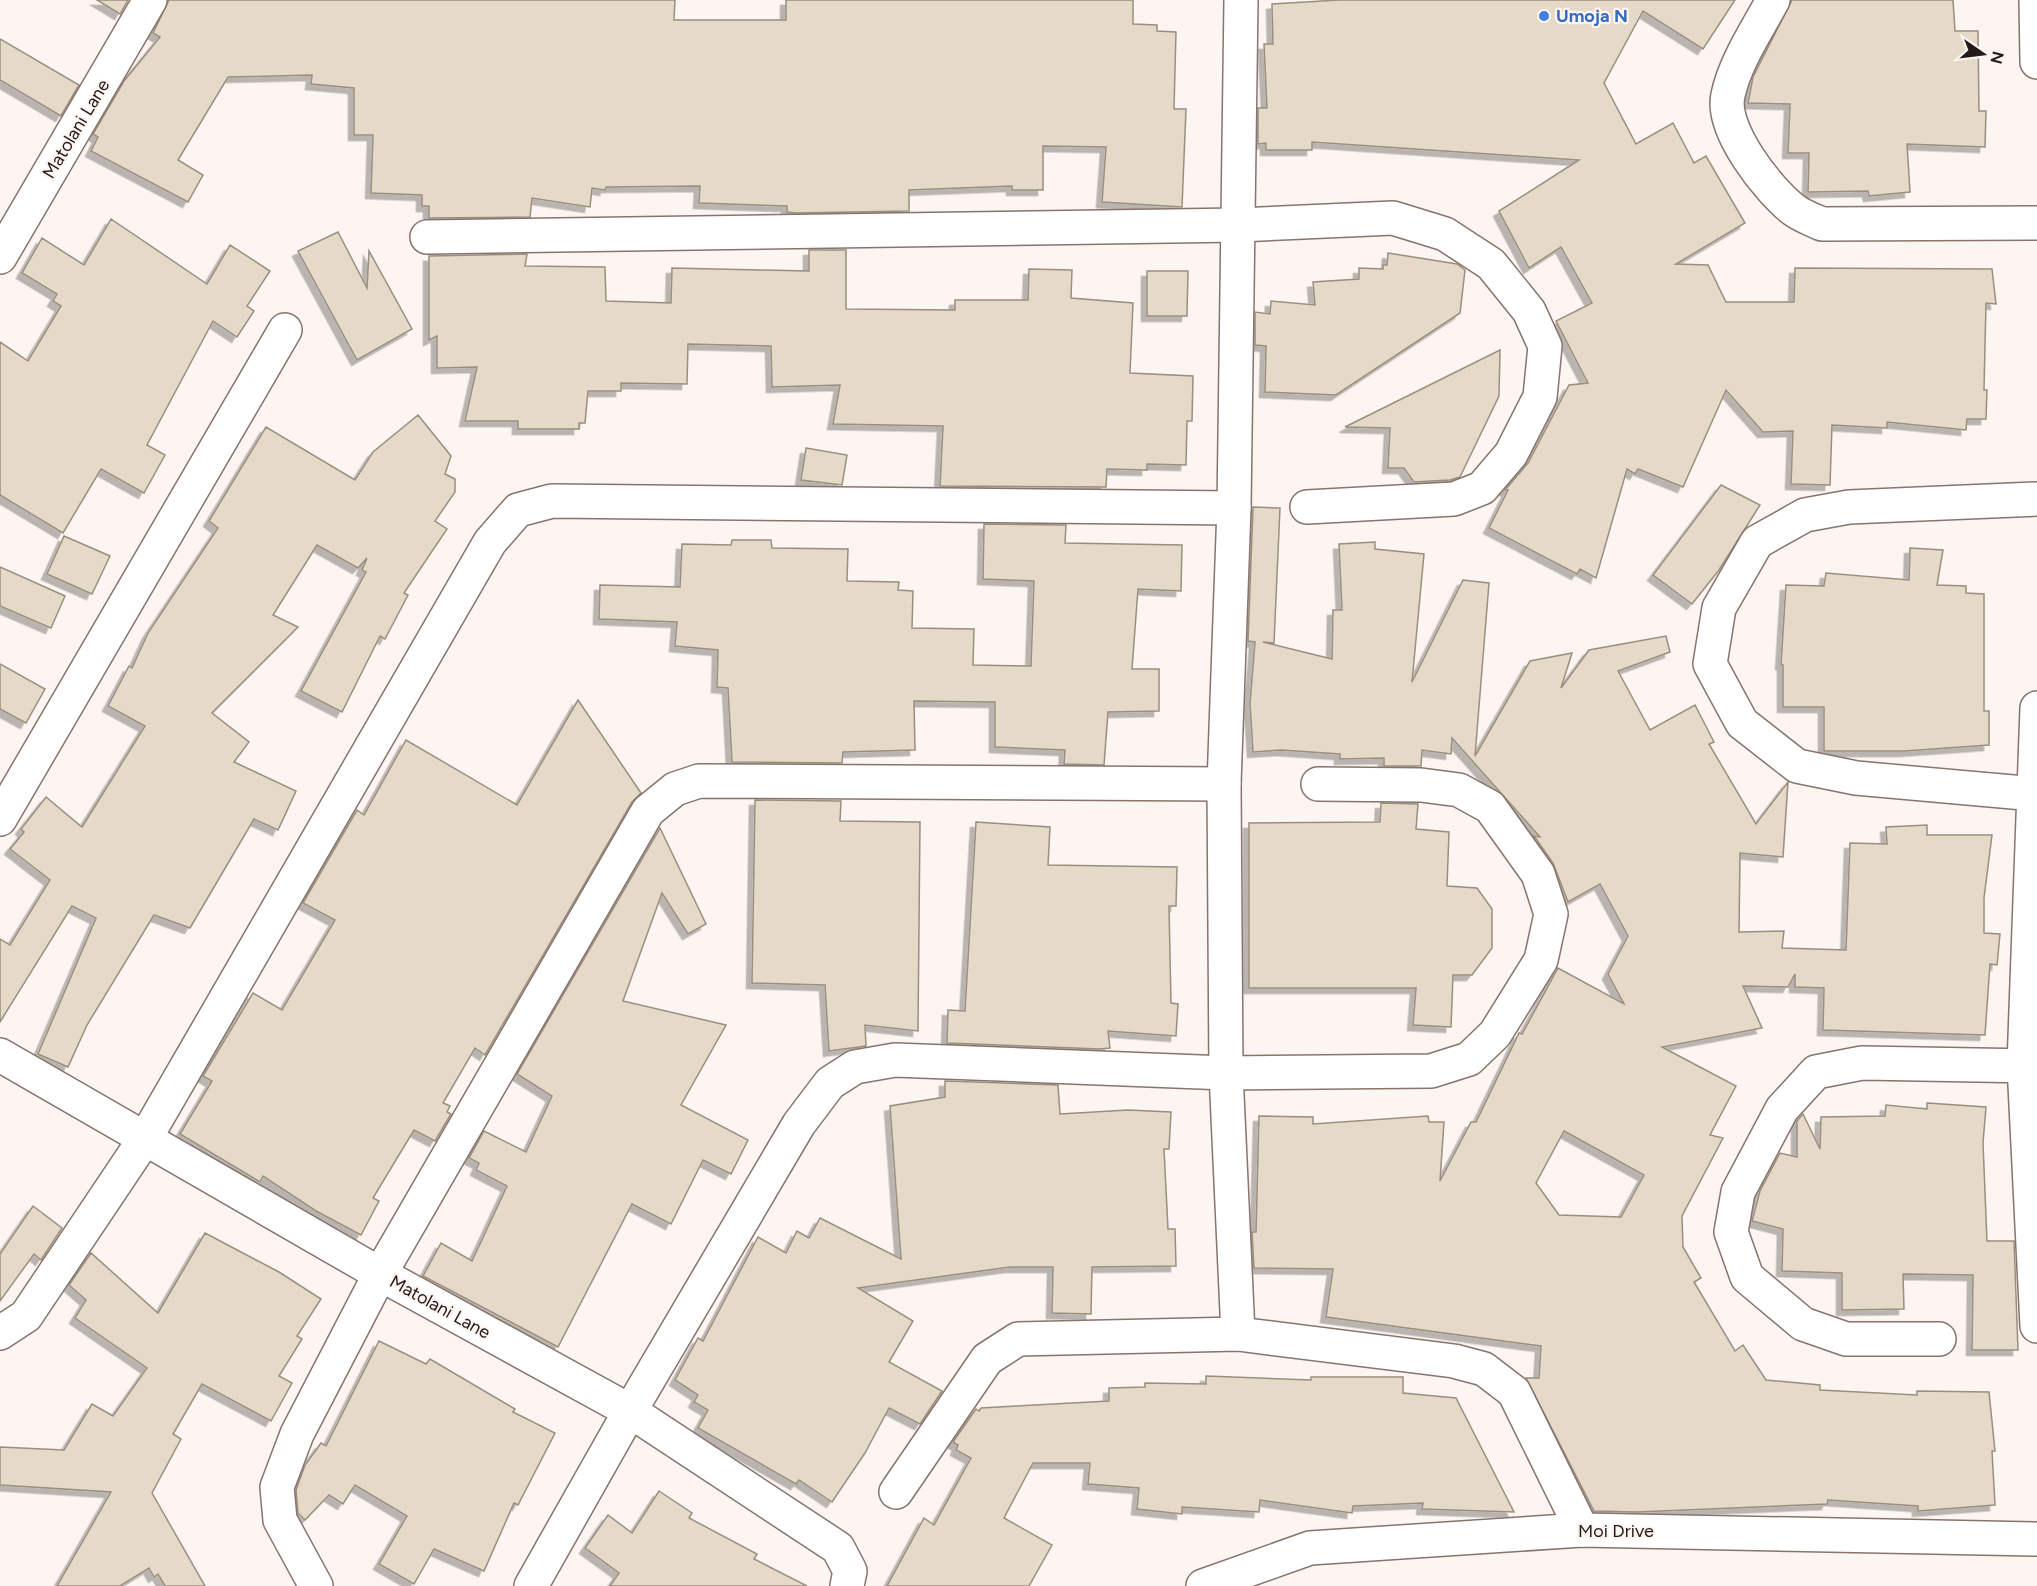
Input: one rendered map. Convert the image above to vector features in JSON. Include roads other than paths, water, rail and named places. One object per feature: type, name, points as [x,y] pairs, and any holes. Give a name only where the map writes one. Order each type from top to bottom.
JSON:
[{"type":"street","name":"Matolani Lane","points":[[0,257],[150,0]]},
{"type":"street","points":[[1238,1334],[1227,1072],[1224,784],[1234,508],[1241,0]]},
{"type":"street","points":[[1773,0],[1740,63],[1727,97],[1731,126],[1762,179],[1794,211],[1822,224],[2037,223]]},
{"type":"street","points":[[2036,0],[2037,62]]},
{"type":"street","points":[[427,237],[1239,225],[1393,218],[1445,234],[1491,264],[1529,311],[1545,346],[1540,397],[1511,454],[1482,488],[1454,499],[1307,507]]},
{"type":"street","points":[[0,819],[285,330]]},
{"type":"street","points":[[2035,794],[1856,778],[1797,766],[1742,723],[1710,664],[1719,608],[1757,542],[1804,515],[1849,507],[2037,499]]},
{"type":"street","points":[[0,1333],[26,1316],[146,1137],[490,542],[518,510],[552,501],[1234,508]]},
{"type":"street","points":[[2037,708],[2030,1065],[2037,1326]]},
{"type":"street","points":[[316,1586],[280,1520],[277,1487],[297,1434],[380,1274],[648,811],[675,789],[699,781],[1224,784]]},
{"type":"street","points":[[531,1586],[630,1411],[799,1124],[830,1083],[855,1067],[896,1060],[1227,1072],[1431,1071],[1469,1059],[1495,1034],[1541,960],[1551,914],[1538,874],[1490,807],[1459,790],[1421,785],[1318,784]]},
{"type":"street","name":"Matolani Lane","points":[[0,1054],[380,1274],[630,1411],[838,1548],[850,1571],[847,1586]]},
{"type":"street","points":[[1939,1339],[1846,1339],[1803,1324],[1747,1277],[1731,1232],[1738,1192],[1782,1109],[1816,1072],[1862,1063],[2030,1065]]},
{"type":"street","points":[[896,1492],[987,1359],[1018,1339],[1238,1334],[1454,1361],[1484,1369],[1514,1392],[1582,1530]]},
{"type":"street","name":"Moi Drive","points":[[1203,1586],[1310,1548],[1582,1530],[2037,1539]]},
{"type":"place","name":"Umoja N","points":[[1544,16]]}]
